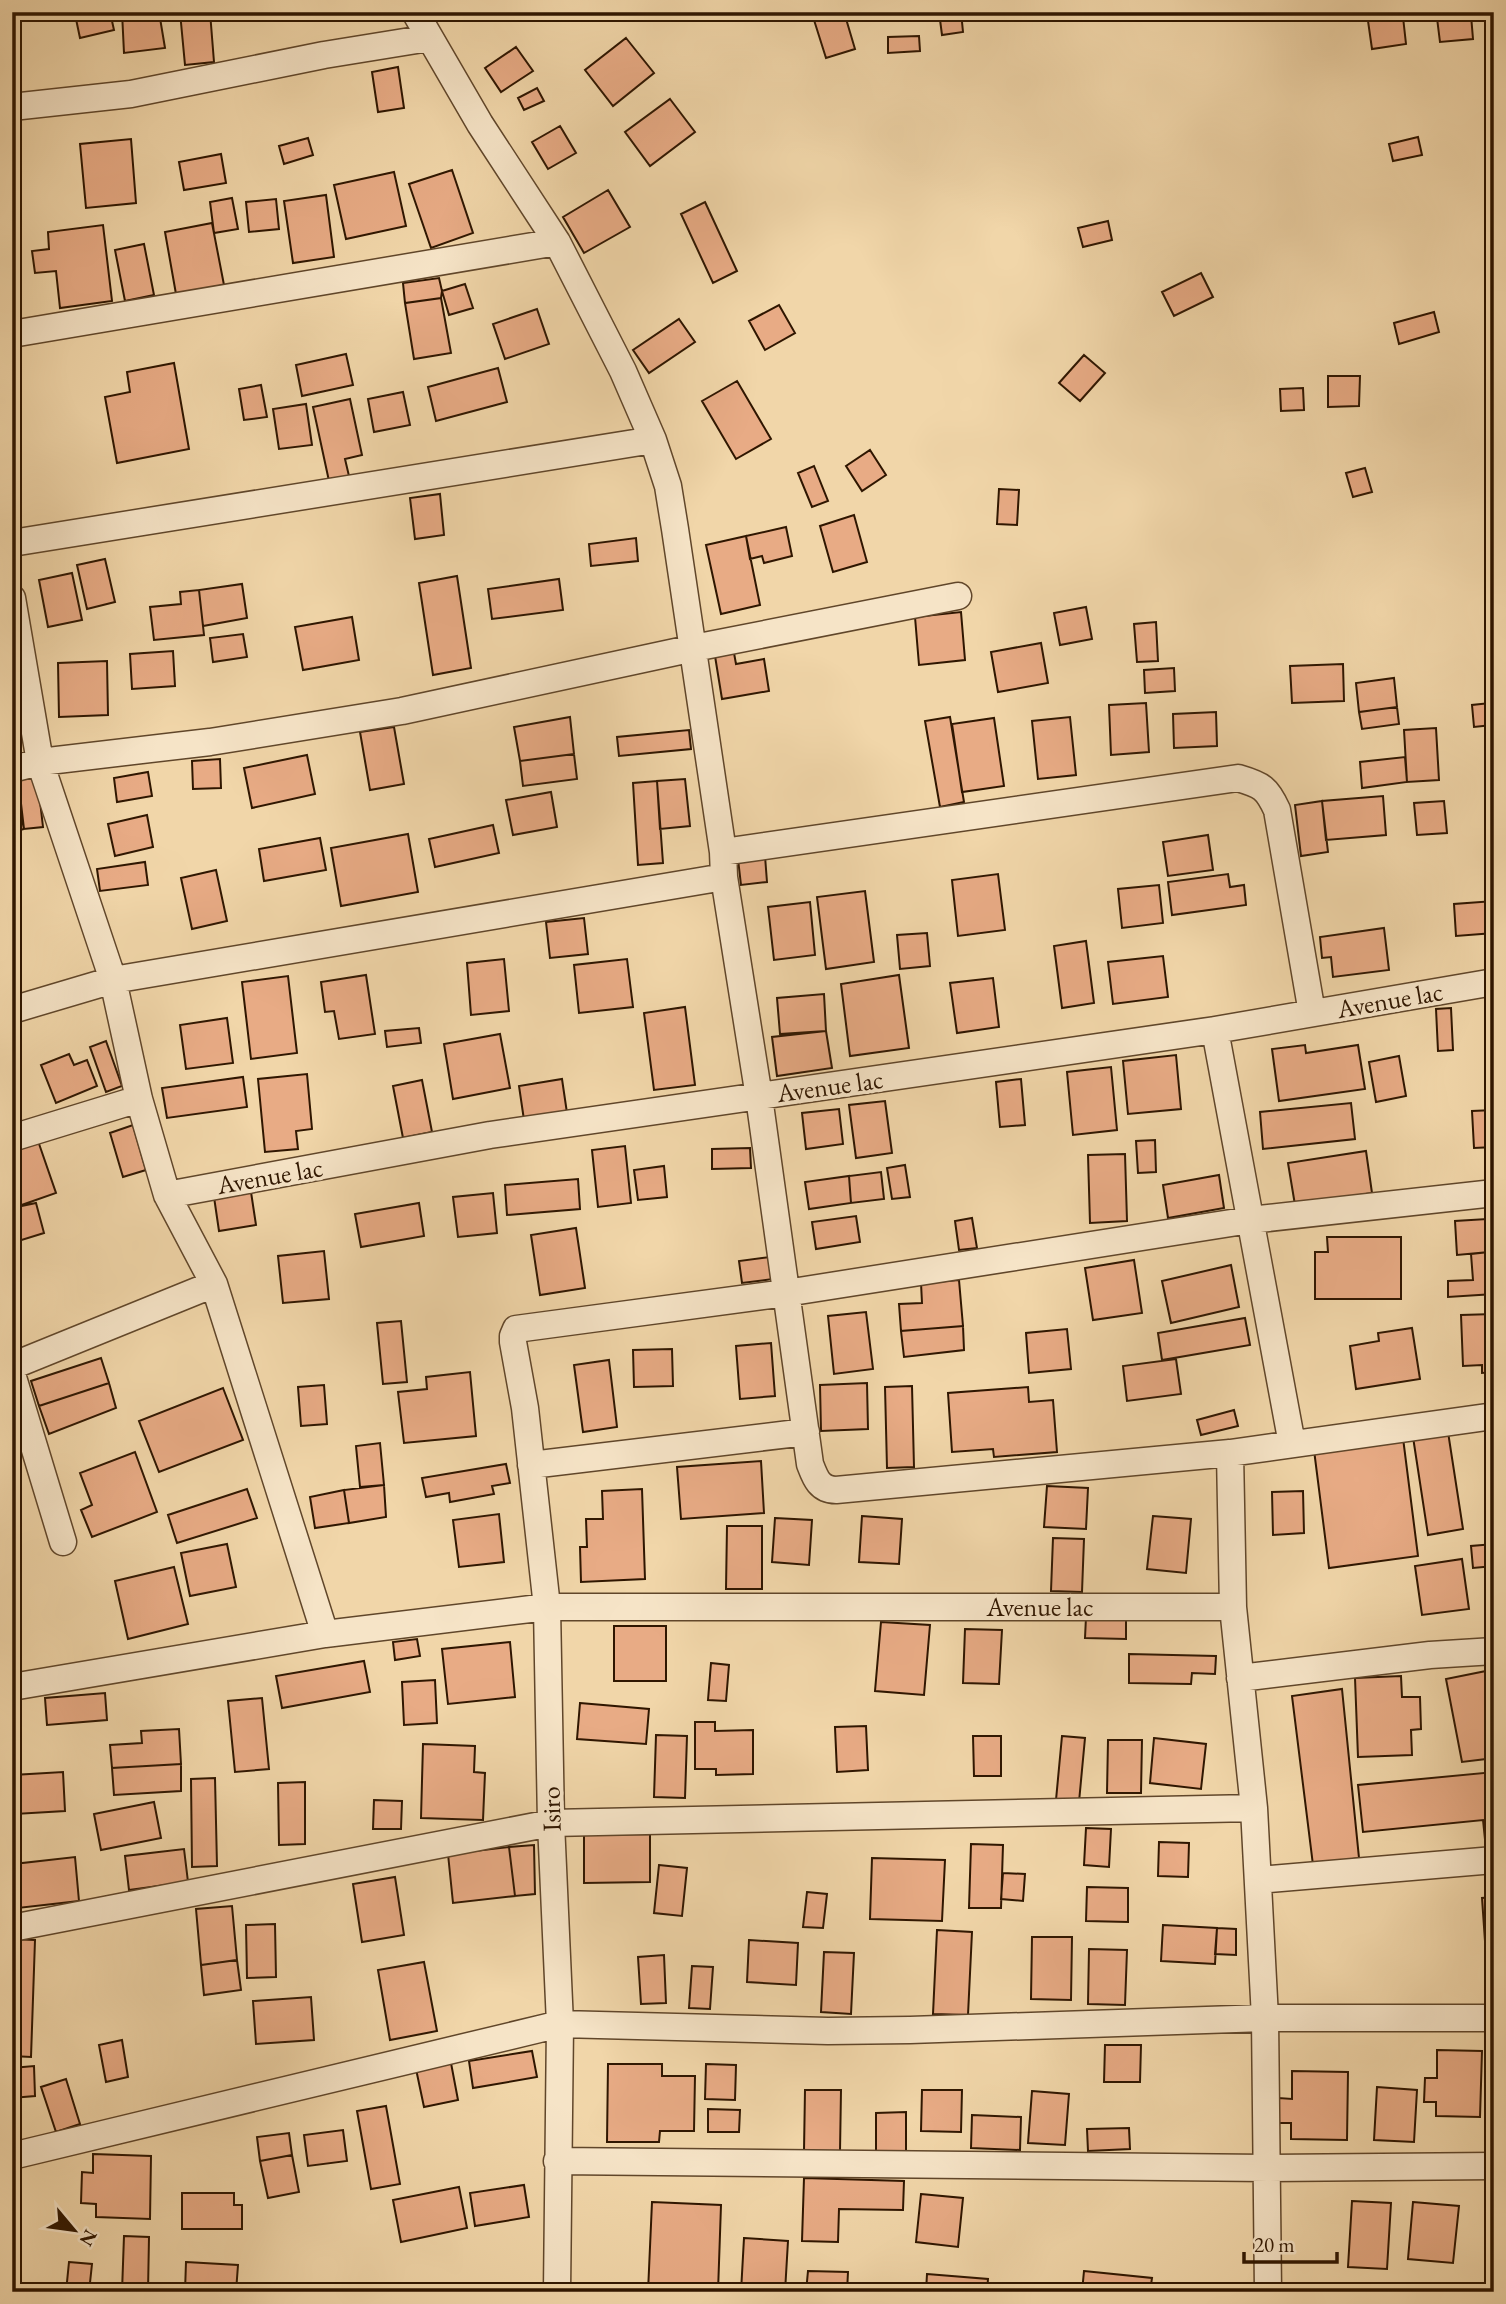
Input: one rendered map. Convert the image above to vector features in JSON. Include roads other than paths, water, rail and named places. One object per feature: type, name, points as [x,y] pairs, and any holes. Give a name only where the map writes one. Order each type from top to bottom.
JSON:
[{"type":"street","points":[[415,12],[480,124],[557,242],[623,372],[653,440],[668,486],[694,648],[810,1464],[822,1487],[830,1490],[1230,1453],[1494,1416]]},
{"type":"street","points":[[12,107],[131,94],[324,55],[429,38]]},
{"type":"street","points":[[12,334],[557,242]]},
{"type":"street","points":[[12,543],[653,440]]},
{"type":"street","points":[[12,769],[40,762],[209,742],[402,711],[694,648],[958,596]]},
{"type":"street","points":[[12,598],[40,762],[113,980],[138,1099],[167,1195],[214,1284],[325,1634]]},
{"type":"street","points":[[12,1010],[113,980],[724,865],[1238,778],[1255,783],[1268,791],[1277,810],[1312,1013]]},
{"type":"street","name":"Avenue lac","points":[[167,1195],[490,1136],[1215,1030],[1494,982]]},
{"type":"street","points":[[1215,1030],[1292,1444]]},
{"type":"street","points":[[12,1138],[138,1099]]},
{"type":"street","points":[[786,1293],[1250,1220],[1494,1194]]},
{"type":"street","points":[[12,1366],[214,1284]]},
{"type":"street","name":"Isiro","points":[[556,2292],[560,2024],[551,1823],[547,1607],[525,1408],[513,1342],[516,1329],[786,1293]]},
{"type":"street","points":[[12,1374],[63,1542]]},
{"type":"street","points":[[531,1465],[806,1432]]},
{"type":"street","points":[[1230,1453],[1233,1607],[1254,1808],[1265,2018],[1268,2292]]},
{"type":"street","name":"Avenue lac","points":[[12,1687],[325,1634],[547,1607],[1233,1607]]},
{"type":"street","points":[[1240,1678],[1430,1655],[1494,1651]]},
{"type":"street","points":[[12,1928],[551,1823],[1254,1808]]},
{"type":"street","points":[[1258,1880],[1494,1860]]},
{"type":"street","points":[[12,2156],[560,2024],[896,2031],[1265,2018],[1494,2018]]},
{"type":"street","points":[[556,2161],[1267,2168],[1494,2166]]}]
